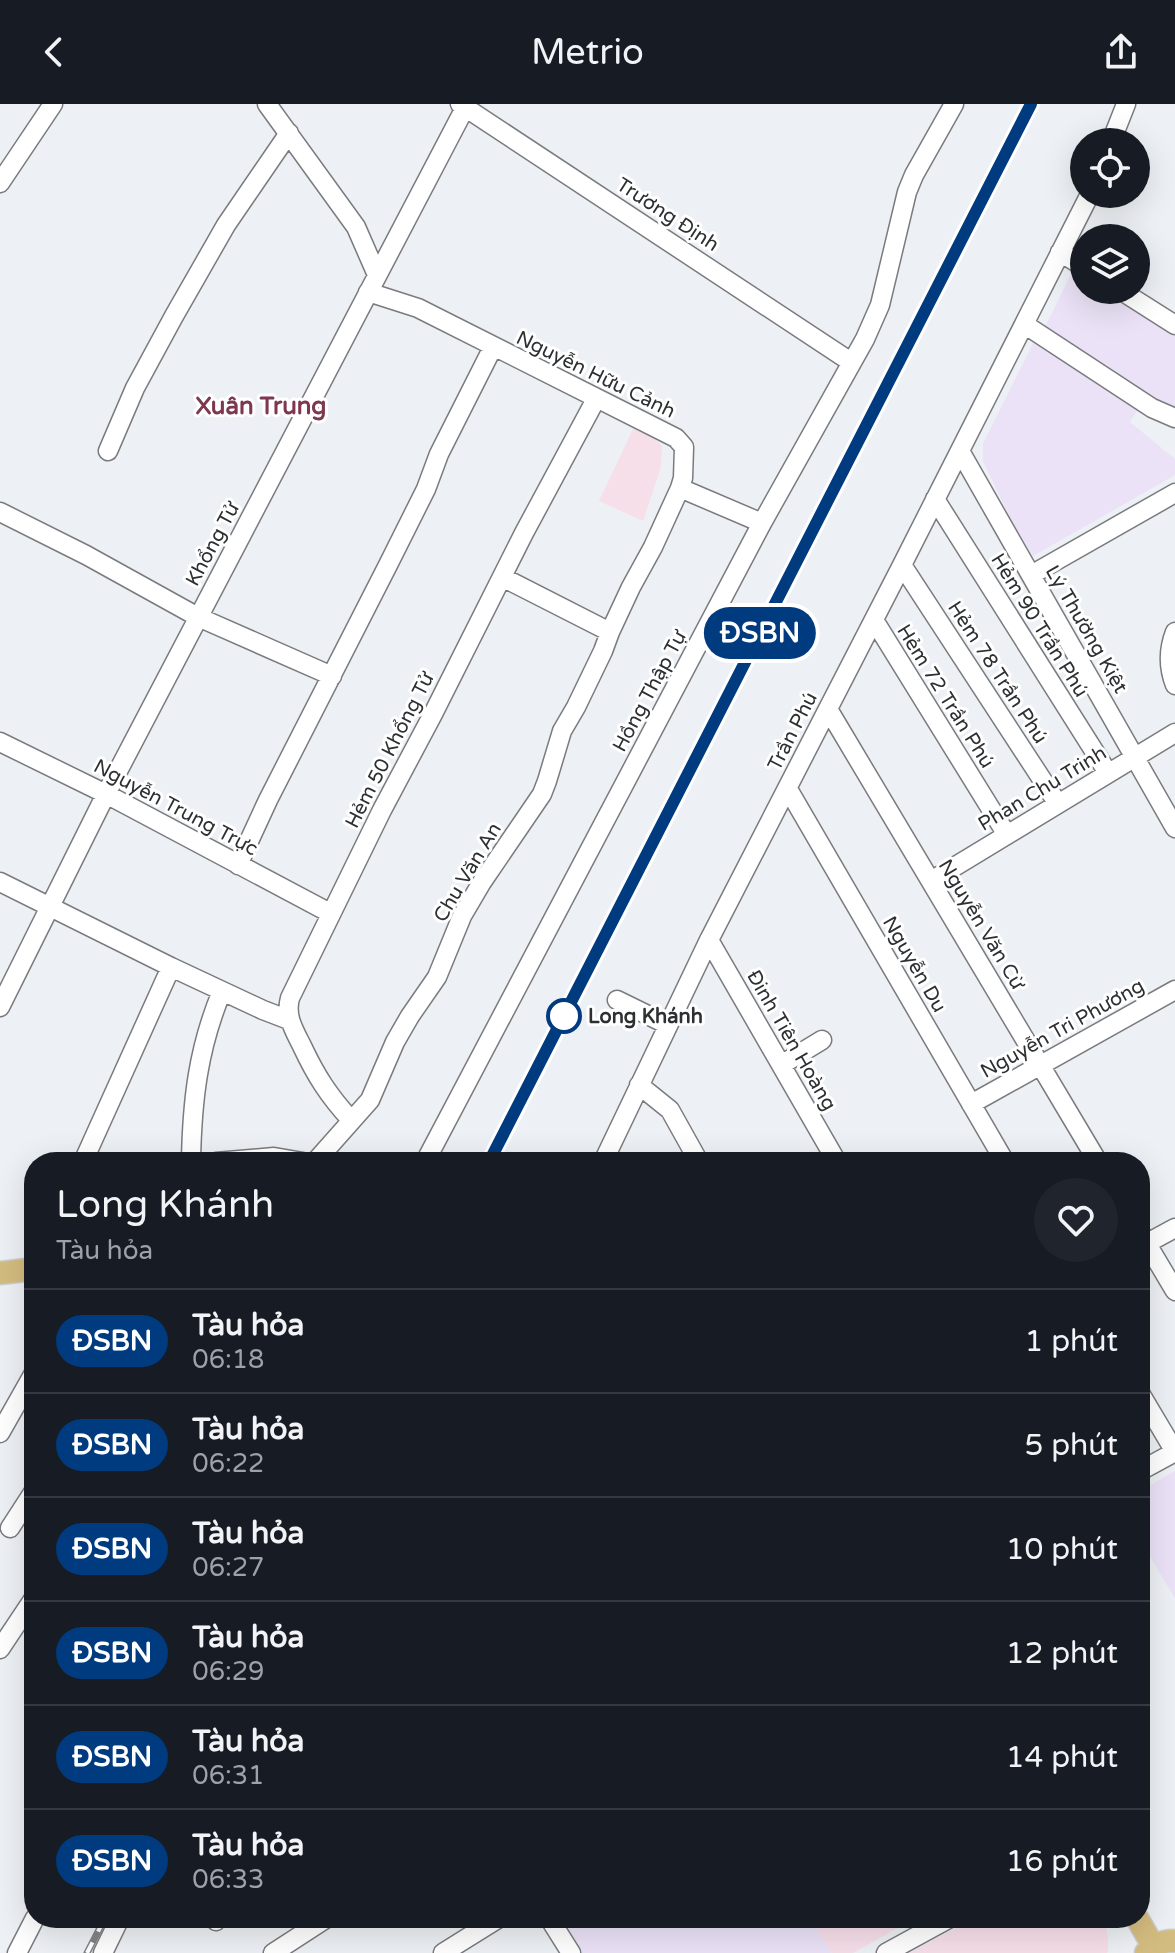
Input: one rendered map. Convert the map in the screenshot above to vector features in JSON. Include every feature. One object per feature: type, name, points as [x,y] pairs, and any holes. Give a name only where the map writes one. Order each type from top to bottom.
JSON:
[{"type":"main road","points":[[0,1273],[24,1270]]},
{"type":"main road","points":[[1144,1928],[1158,1947]]},
{"type":"street","points":[[0,183],[53,104]]},
{"type":"street","points":[[267,104],[356,227],[377,275]]},
{"type":"street","name":"Hồng Thập Tự","points":[[430,1152],[762,523],[865,339],[880,305],[914,175],[954,104]]},
{"type":"street","points":[[1117,128],[1126,104]]},
{"type":"street","name":"Trương Định","points":[[464,105],[851,362]]},
{"type":"street","name":"Khổng Tử","points":[[0,1007],[106,794],[464,105]]},
{"type":"street","points":[[108,451],[135,388],[181,303],[240,203],[289,133]]},
{"type":"street","name":"Trần Phú","points":[[610,1152],[709,940],[1083,208]]},
{"type":"street","points":[[1060,252],[1070,258]]},
{"type":"street","name":"Nguyễn Hữu Cảnh","points":[[368,292],[418,308],[681,442],[684,447],[680,488]]},
{"type":"street","points":[[1142,304],[1175,325]]},
{"type":"street","points":[[1024,324],[1152,408],[1175,418]]},
{"type":"street","points":[[238,865],[426,489],[439,454],[493,347]]},
{"type":"street","name":"Hẻm 50 Khổng Tử","points":[[289,1020],[290,998],[330,913],[596,399]]},
{"type":"street","name":"Lý Thường Kiệt","points":[[960,451],[1175,828]]},
{"type":"street","points":[[680,488],[762,523]]},
{"type":"street","name":"Chu Văn An","points":[[324,1152],[370,1100],[395,1042],[437,977],[462,916],[542,794],[562,731],[680,488]]},
{"type":"street","points":[[1031,575],[1175,493]]},
{"type":"street","name":"Hẻm 90 Trần Phú","points":[[935,499],[1108,773]]},
{"type":"street","points":[[0,512],[198,617],[332,676]]},
{"type":"street","name":"Hẻm 78 Trần Phú","points":[[902,565],[1058,804]]},
{"type":"street","points":[[502,577],[610,632]]},
{"type":"street","name":"Hẻm 72 Trần Phú","points":[[874,620],[1007,835]]},
{"type":"street","points":[[1175,632],[1169,669],[1175,685]]},
{"type":"street","name":"Nguyễn Văn Cừ","points":[[828,709],[1092,1152]]},
{"type":"street","name":"Phan Chu Trinh","points":[[931,881],[1175,733]]},
{"type":"street","name":"Nguyễn Trung Trực","points":[[0,742],[106,794],[330,913]]},
{"type":"street","name":"Nguyễn Du","points":[[788,789],[971,1104],[994,1152]]},
{"type":"street","points":[[0,882],[171,967],[289,1020],[315,1075],[351,1120]]},
{"type":"street","name":"Đinh Tiên Hoàng","points":[[709,940],[831,1152]]},
{"type":"street","points":[[88,1152],[171,967]]},
{"type":"street","name":"Nguyễn Tri Phương","points":[[971,1104],[1175,990]]},
{"type":"street","points":[[191,1152],[191,1120],[198,1071],[207,1030],[222,991]]},
{"type":"street","points":[[617,1000],[668,1025]]},
{"type":"street","points":[[781,1065],[822,1040]]},
{"type":"street","points":[[639,1085],[670,1110],[693,1152]]},
{"type":"street","points":[[1150,1238],[1175,1228]]},
{"type":"street","points":[[1150,1253],[1175,1291]]},
{"type":"street","points":[[0,1433],[24,1391]]},
{"type":"street","points":[[1150,1410],[1175,1452],[1150,1466]]},
{"type":"street","points":[[10,1528],[24,1506]]},
{"type":"street","points":[[0,1649],[24,1613]]},
{"type":"street","points":[[17,1953],[30,1928]]},
{"type":"street","points":[[103,1953],[115,1928]]},
{"type":"street","points":[[273,1953],[312,1928]]},
{"type":"street","points":[[443,1953],[483,1928]]},
{"type":"street","points":[[555,1928],[571,1953]]},
{"type":"street","points":[[886,1953],[932,1928]]},
{"type":"shaded area","points":[[1070,276],[1070,304],[1131,304],[1175,334],[1175,412],[1171,411],[1045,327]]},
{"type":"shaded area","points":[[1035,339],[1140,406],[1130,422],[1175,459],[1175,475],[1033,556],[1012,522],[983,461],[983,443]]},
{"type":"shaded area","points":[[633,429],[655,439],[662,446],[661,467],[643,521],[599,501]]},
{"type":"shaded area","points":[[1175,1471],[1175,1598],[1150,1557],[1150,1485]]},
{"type":"shaded area","points":[[563,1928],[816,1928],[832,1953],[578,1953]]},
{"type":"shaded area","points":[[816,1928],[898,1928],[853,1953],[832,1953]]},
{"type":"shaded area","points":[[956,1928],[1106,1928],[1108,1939],[1107,1953],[909,1953]]},
{"type":"railway","points":[[495,1152],[1031,104]]},
{"type":"railway","points":[[87,1953],[100,1928]]},
{"type":"train","name":"ĐSBN","points":[[494,1152],[1031,104]]},
{"type":"place","name":"Long Khánh","points":[[564,1016]]},
{"type":"district","name":"Xuân Trung","points":[[261,406]]}]
